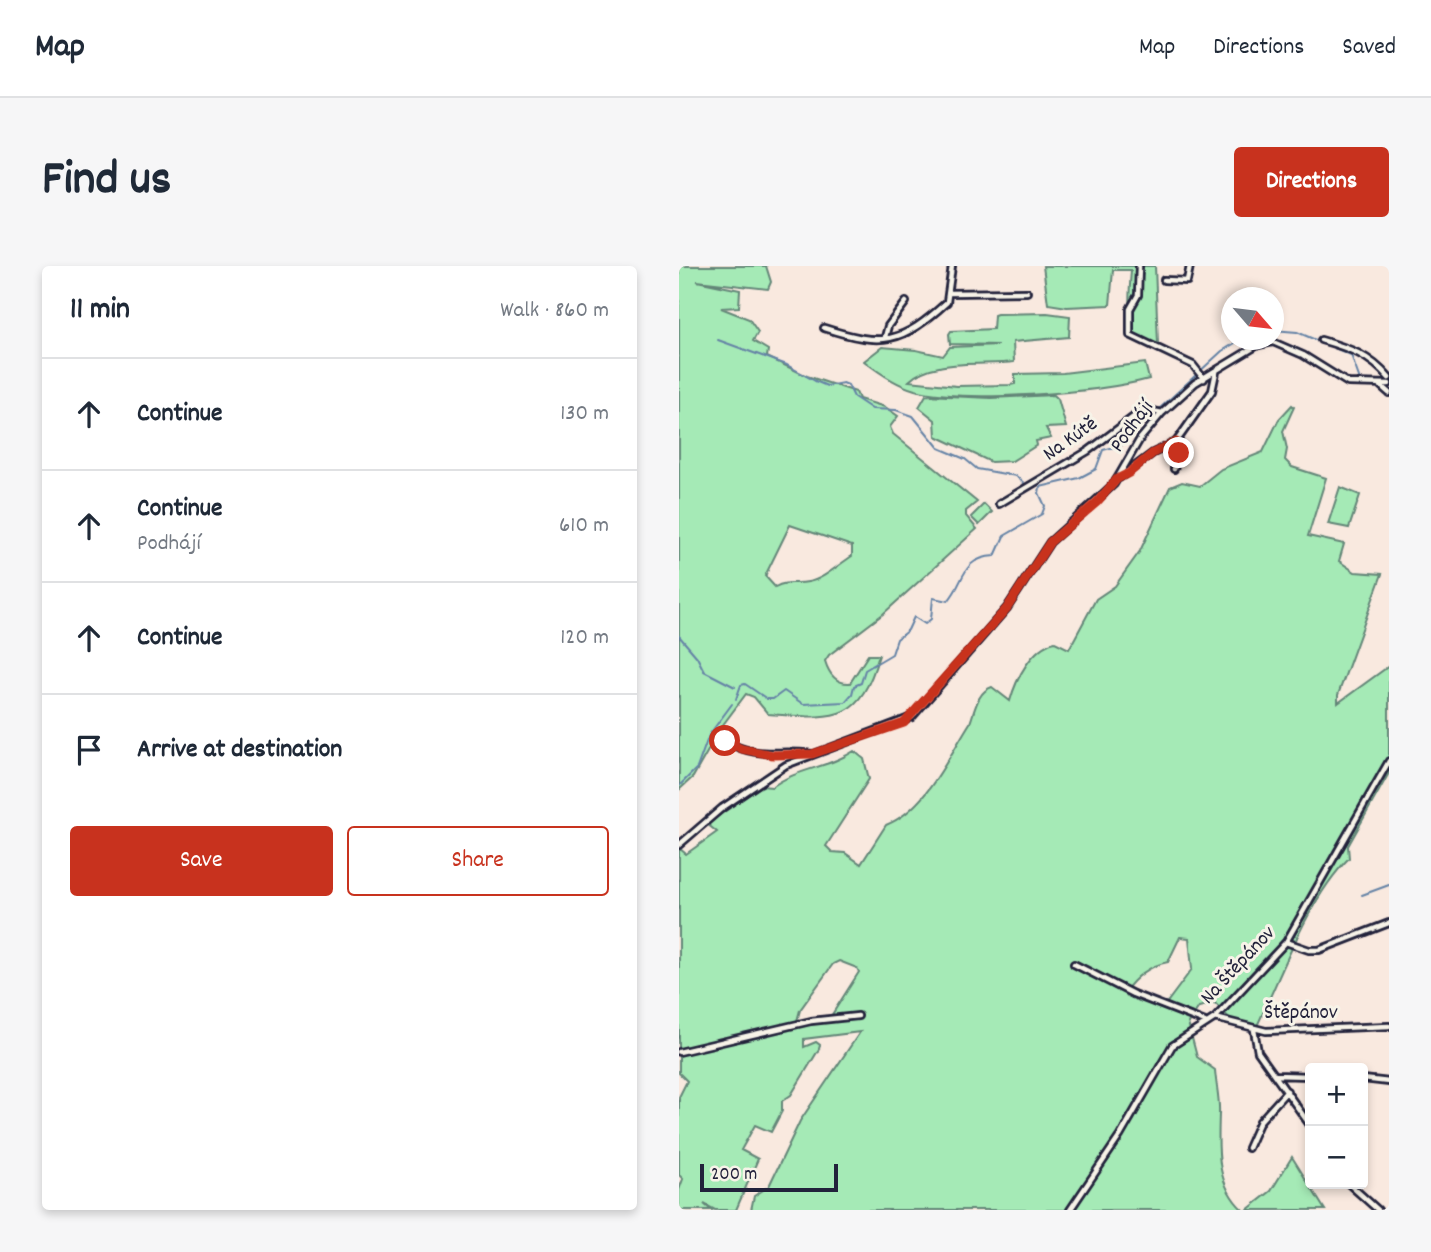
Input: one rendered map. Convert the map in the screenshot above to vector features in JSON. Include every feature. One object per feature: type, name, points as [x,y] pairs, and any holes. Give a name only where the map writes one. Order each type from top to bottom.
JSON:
[{"type":"street","points":[[824,328],[857,339],[910,333],[947,302],[952,266]]},
{"type":"street","points":[[1139,266],[1137,295],[1130,309],[1130,335],[1140,342],[1173,353],[1201,374]]},
{"type":"street","points":[[1164,280],[1187,281],[1190,266]]},
{"type":"street","points":[[949,293],[1027,292]]},
{"type":"street","points":[[885,337],[888,326],[906,303]]},
{"type":"street","points":[[1321,340],[1357,351],[1377,363],[1389,378]]},
{"type":"street","name":"Podhájí","points":[[679,845],[722,808],[786,765],[904,723],[912,717],[1007,608],[1050,542],[1097,502],[1117,479],[1133,449],[1159,411],[1201,374],[1216,372],[1258,345],[1273,342],[1303,355],[1348,383],[1380,386]]},
{"type":"street","points":[[1117,479],[1129,473],[1153,453],[1176,442],[1205,402],[1214,385],[1216,372]]},
{"type":"street","points":[[1380,386],[1389,384]]},
{"type":"street","points":[[1380,386],[1389,393]]},
{"type":"street","name":"Na Kútě","points":[[999,504],[1088,451],[1127,419],[1144,409],[1159,411]]},
{"type":"street","points":[[1174,469],[1179,453],[1176,442]]},
{"type":"street","points":[[725,741],[742,749],[773,755],[812,754]]},
{"type":"street","name":"Na Štěpánov","points":[[1070,1210],[1120,1136],[1172,1046],[1215,1018],[1286,942],[1389,761]]},
{"type":"street","points":[[1286,942],[1309,950],[1319,950],[1389,923]]},
{"type":"street","points":[[1074,964],[1133,994],[1206,1022]]},
{"type":"street","points":[[679,1052],[811,1021],[858,1016]]},
{"type":"street","name":"Štěpánov","points":[[1215,1018],[1254,1030],[1389,1026]]},
{"type":"street","points":[[1254,1030],[1258,1052],[1305,1118]]},
{"type":"street","points":[[1274,1075],[1305,1076]]},
{"type":"street","points":[[1368,1080],[1389,1082]]},
{"type":"street","points":[[1248,1148],[1260,1121],[1287,1091]]},
{"type":"street","points":[[1355,1189],[1378,1210]]},
{"type":"green space","points":[[679,266],[766,266],[771,282],[768,289],[697,281],[740,290],[739,307],[721,308],[749,319],[758,332],[753,341],[768,350],[767,357],[807,376],[856,392],[859,399],[885,407],[898,416],[890,427],[893,434],[977,502],[966,511],[966,516],[977,529],[883,614],[829,655],[825,661],[831,674],[841,682],[850,683],[868,655],[879,655],[862,695],[852,706],[840,713],[826,716],[768,714],[754,697],[746,694],[722,726],[693,777],[679,790]],"holes":[[[790,525],[852,546],[852,556],[814,580],[775,587],[765,576]]]},
{"type":"green space","points":[[1043,266],[1155,266],[1158,344],[1146,343],[1138,338],[1132,329],[1129,305],[1131,270],[1113,270],[1110,305],[1067,307],[1048,304]]},
{"type":"green space","points":[[1047,313],[1070,316],[1069,337],[1013,342],[1014,362],[944,366],[919,374],[909,381],[957,386],[1010,385],[1015,384],[1015,374],[1063,373],[1145,363],[1149,379],[1065,392],[965,396],[908,388],[864,361],[882,347],[943,356],[950,347],[999,345],[950,344],[949,334],[951,331],[993,329],[994,315],[997,314]]},
{"type":"green space","points":[[926,395],[991,398],[1054,395],[1058,399],[1066,427],[1046,428],[1051,438],[1036,441],[1037,445],[1012,461],[991,462],[936,436],[935,420],[919,407]]},
{"type":"green space","points":[[1292,405],[1294,407],[1283,431],[1287,449],[1285,460],[1292,467],[1326,478],[1308,536],[1344,544],[1339,561],[1355,572],[1382,574],[1338,695],[1338,703],[1389,666],[1389,773],[1348,846],[1349,858],[1334,875],[1308,915],[1257,1026],[1238,1027],[1215,1003],[1199,1007],[1188,1023],[1197,1057],[1215,1070],[1219,1103],[1220,1165],[1227,1189],[1243,1210],[751,1210],[754,1196],[769,1186],[800,1121],[860,1032],[804,1039],[804,1047],[816,1042],[820,1045],[819,1049],[791,1095],[782,1101],[782,1111],[771,1132],[755,1125],[741,1150],[758,1159],[736,1210],[715,1210],[704,1204],[711,1210],[679,1210],[679,1190],[683,1179],[679,1175],[679,1097],[687,1081],[679,1073],[679,848],[686,854],[717,832],[707,824],[761,786],[772,787],[854,751],[864,759],[869,779],[826,846],[832,852],[845,853],[861,864],[886,825],[913,807],[934,782],[970,723],[983,693],[992,687],[1010,701],[1026,665],[1039,650],[1055,642],[1069,649],[1096,599],[1115,586],[1140,551],[1170,487],[1182,482],[1200,486],[1221,469],[1263,452],[1279,419]],"holes":[[[1180,937],[1189,938],[1192,969],[1162,1009],[1124,993],[1143,973],[1168,962]],[[839,961],[857,968],[859,972],[831,1016],[797,1021],[800,1010],[833,964]]]},
{"type":"green space","points":[[1340,487],[1360,495],[1349,528],[1328,524]]},
{"type":"green space","points":[[984,504],[992,512],[979,525],[971,517]]},
{"type":"green space","points":[[1292,1157],[1305,1178],[1305,1189],[1312,1189],[1325,1210],[1247,1210],[1271,1191]]},
{"type":"waterway","points":[[1284,331],[1297,332],[1351,355],[1360,380]]},
{"type":"waterway","points":[[718,340],[787,365],[827,386],[843,383],[848,385],[854,397],[872,409],[896,410],[913,416],[939,448],[965,459],[977,469],[1016,476],[1026,485]]},
{"type":"waterway","points":[[1158,410],[1224,350]]},
{"type":"waterway","points":[[736,699],[741,685],[745,684],[767,699],[773,699],[784,691],[803,704],[845,702],[852,694],[854,686],[861,683],[865,670],[892,654],[897,639],[908,630],[914,617],[925,624],[931,619],[933,598],[948,601],[969,566],[975,561],[995,556],[1004,536],[1042,514],[1045,506],[1039,493],[1040,487],[1079,478],[1096,469],[1103,450],[1122,445],[1136,420],[1153,412]]},
{"type":"waterway","points":[[679,636],[697,657],[704,671],[735,687]]},
{"type":"waterway","points":[[679,786],[697,768],[709,735],[732,704]]},
{"type":"waterway","points":[[1362,895],[1389,885]]},
{"type":"route","points":[[725,741],[742,749],[773,755],[812,754],[904,723],[1007,608],[1050,542],[1097,502],[1117,479],[1129,473],[1147,457],[1176,442],[1179,453]]}]
